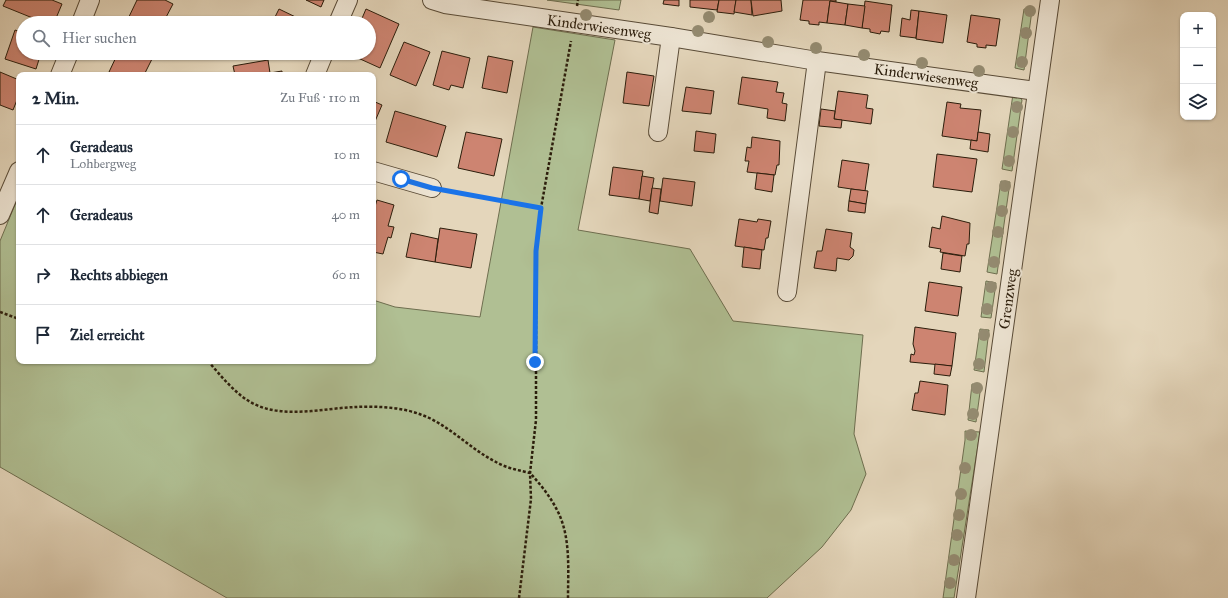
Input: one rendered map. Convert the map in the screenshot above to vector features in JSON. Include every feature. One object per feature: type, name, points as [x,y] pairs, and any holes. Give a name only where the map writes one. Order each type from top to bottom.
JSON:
[{"type":"street","points":[[84,16],[90,0]]},
{"type":"street","points":[[341,16],[348,0]]},
{"type":"street","name":"Kinderwiesenweg","points":[[432,0],[445,4],[671,37],[817,61],[1036,91]]},
{"type":"street","name":"Grenzweg","points":[[966,598],[1036,91],[1050,0]]},
{"type":"street","name":"Kinderwiesenweg","points":[[658,132],[671,37]]},
{"type":"street","points":[[61,72],[66,60]]},
{"type":"street","points":[[316,72],[321,60]]},
{"type":"street","points":[[787,292],[817,61]]},
{"type":"street","points":[[376,172],[432,188]]},
{"type":"street","points":[[0,215],[16,178]]},
{"type":"path","points":[[519,598],[531,499],[530,473],[536,420],[536,251],[541,208],[578,0]]},
{"type":"path","points":[[432,188],[541,208]]},
{"type":"path","points":[[0,312],[16,318]]},
{"type":"path","points":[[211,364],[242,396],[254,404],[270,409],[292,411],[356,407],[378,407],[404,410],[422,415],[439,424],[495,462],[530,473],[558,511],[567,545],[568,598]]},
{"type":"green space","points":[[547,0],[621,0],[619,10]]},
{"type":"green space","points":[[1024,9],[1032,10],[1024,70],[1015,68]]},
{"type":"green space","points":[[533,27],[615,40],[578,230],[690,249],[733,321],[863,335],[854,434],[866,474],[851,510],[822,547],[767,598],[227,598],[0,467],[0,241],[16,202],[16,364],[376,364],[376,301],[395,307],[480,317]]},
{"type":"green space","points":[[1013,94],[1019,96],[1022,100],[1012,171],[1002,169]]},
{"type":"green space","points":[[1001,181],[1010,182],[997,274],[987,272]]},
{"type":"green space","points":[[986,281],[996,283],[991,318],[981,317]]},
{"type":"green space","points":[[980,329],[989,330],[984,372],[974,370]]},
{"type":"green space","points":[[972,384],[981,385],[976,422],[968,420]]},
{"type":"green space","points":[[965,431],[980,432],[954,598],[943,598],[965,440]]},
{"type":"building","points":[[6,0],[52,0],[62,4],[57,16],[28,16],[3,6]]},
{"type":"building","points":[[137,0],[165,0],[173,4],[167,16],[129,16]]},
{"type":"building","points":[[306,0],[324,0],[321,7]]},
{"type":"building","points":[[664,0],[679,0],[679,6],[663,4]]},
{"type":"building","points":[[690,0],[719,0],[717,10],[690,7]]},
{"type":"building","points":[[719,0],[736,0],[734,14],[717,12]]},
{"type":"building","points":[[736,0],[751,0],[752,15],[734,12]]},
{"type":"building","points":[[751,0],[781,0],[782,11],[753,16]]},
{"type":"building","points":[[803,0],[836,0],[836,2],[830,1],[827,23],[819,22],[819,25],[809,24],[809,21],[800,20]]},
{"type":"building","points":[[830,1],[848,4],[845,25],[827,23]]},
{"type":"building","points":[[865,1],[892,5],[889,32],[881,31],[880,34],[870,32],[870,29],[862,28]]},
{"type":"building","points":[[848,4],[865,6],[862,28],[845,25]]},
{"type":"building","points":[[279,9],[294,16],[276,16]]},
{"type":"building","points":[[366,9],[399,24],[380,68],[362,60],[376,60],[376,16],[363,16]]},
{"type":"building","points":[[911,10],[919,11],[916,38],[900,36],[902,18],[910,20]]},
{"type":"building","points":[[919,11],[947,15],[943,43],[916,39]]},
{"type":"building","points":[[971,15],[1000,19],[996,46],[986,45],[986,48],[977,47],[977,44],[967,42]]},
{"type":"building","points":[[15,30],[16,60],[39,60],[36,69],[5,59]]},
{"type":"building","points":[[404,42],[430,52],[416,86],[390,75]]},
{"type":"building","points":[[442,51],[470,58],[463,88],[451,85],[449,90],[433,85]]},
{"type":"building","points":[[488,56],[513,61],[507,93],[482,88]]},
{"type":"building","points":[[115,60],[152,60],[146,72],[109,72]]},
{"type":"building","points":[[268,60],[270,72],[234,72],[233,66]]},
{"type":"building","points":[[0,72],[16,79],[16,102],[13,110],[0,105]]},
{"type":"building","points":[[627,72],[654,76],[649,106],[623,103]]},
{"type":"building","points":[[742,77],[778,82],[776,92],[784,93],[782,103],[787,104],[785,121],[767,118],[768,109],[738,104]]},
{"type":"building","points":[[686,87],[714,91],[711,114],[682,111]]},
{"type":"building","points":[[838,91],[868,95],[866,108],[873,109],[871,124],[834,119]]},
{"type":"building","points":[[376,102],[382,105],[376,119]]},
{"type":"building","points":[[947,102],[961,104],[960,108],[981,110],[977,141],[942,136]]},
{"type":"building","points":[[821,109],[835,111],[834,119],[842,120],[841,128],[819,126]]},
{"type":"building","points":[[395,111],[446,126],[437,157],[386,142]]},
{"type":"building","points":[[696,131],[716,134],[714,153],[694,151]]},
{"type":"building","points":[[466,132],[502,139],[494,176],[458,168]]},
{"type":"building","points":[[978,132],[990,134],[988,152],[970,149],[971,140],[977,141]]},
{"type":"building","points":[[752,137],[780,141],[779,165],[777,165],[775,175],[747,172],[749,161],[745,161],[747,147],[751,148]]},
{"type":"building","points":[[937,154],[977,159],[972,192],[933,187]]},
{"type":"building","points":[[842,160],[869,164],[865,191],[838,187]]},
{"type":"building","points":[[613,167],[643,171],[639,199],[609,195]]},
{"type":"building","points":[[757,173],[774,175],[772,192],[755,189]]},
{"type":"building","points":[[642,176],[654,178],[650,201],[639,199]]},
{"type":"building","points":[[663,178],[695,182],[692,206],[660,201]]},
{"type":"building","points":[[652,188],[661,189],[658,214],[649,212]]},
{"type":"building","points":[[851,189],[868,191],[866,204],[849,201]]},
{"type":"building","points":[[377,200],[394,205],[388,226],[394,227],[391,238],[388,237],[383,254],[376,253]]},
{"type":"building","points":[[849,201],[866,204],[865,213],[848,211]]},
{"type":"building","points":[[942,216],[970,223],[969,244],[967,244],[965,256],[940,252],[941,249],[929,247],[932,227],[940,229]]},
{"type":"building","points":[[739,219],[757,222],[758,219],[771,221],[764,250],[735,246]]},
{"type":"building","points":[[440,228],[477,234],[471,268],[435,262]]},
{"type":"building","points":[[826,229],[852,233],[850,247],[854,250],[853,256],[849,260],[837,258],[836,271],[814,268],[817,251],[822,251]]},
{"type":"building","points":[[411,233],[438,239],[435,262],[406,257]]},
{"type":"building","points":[[744,247],[762,250],[760,269],[742,267]]},
{"type":"building","points":[[943,253],[962,256],[960,272],[941,269]]},
{"type":"building","points":[[929,282],[962,287],[958,316],[925,311]]},
{"type":"building","points":[[915,327],[956,333],[952,366],[910,362],[911,354],[914,355],[915,351],[913,344]]},
{"type":"building","points":[[935,364],[952,366],[950,376],[934,374]]},
{"type":"building","points":[[920,381],[948,385],[945,415],[912,410],[915,393],[918,393]]},
{"type":"route","points":[[401,179],[432,188],[541,208],[536,251],[535,362]]}]
